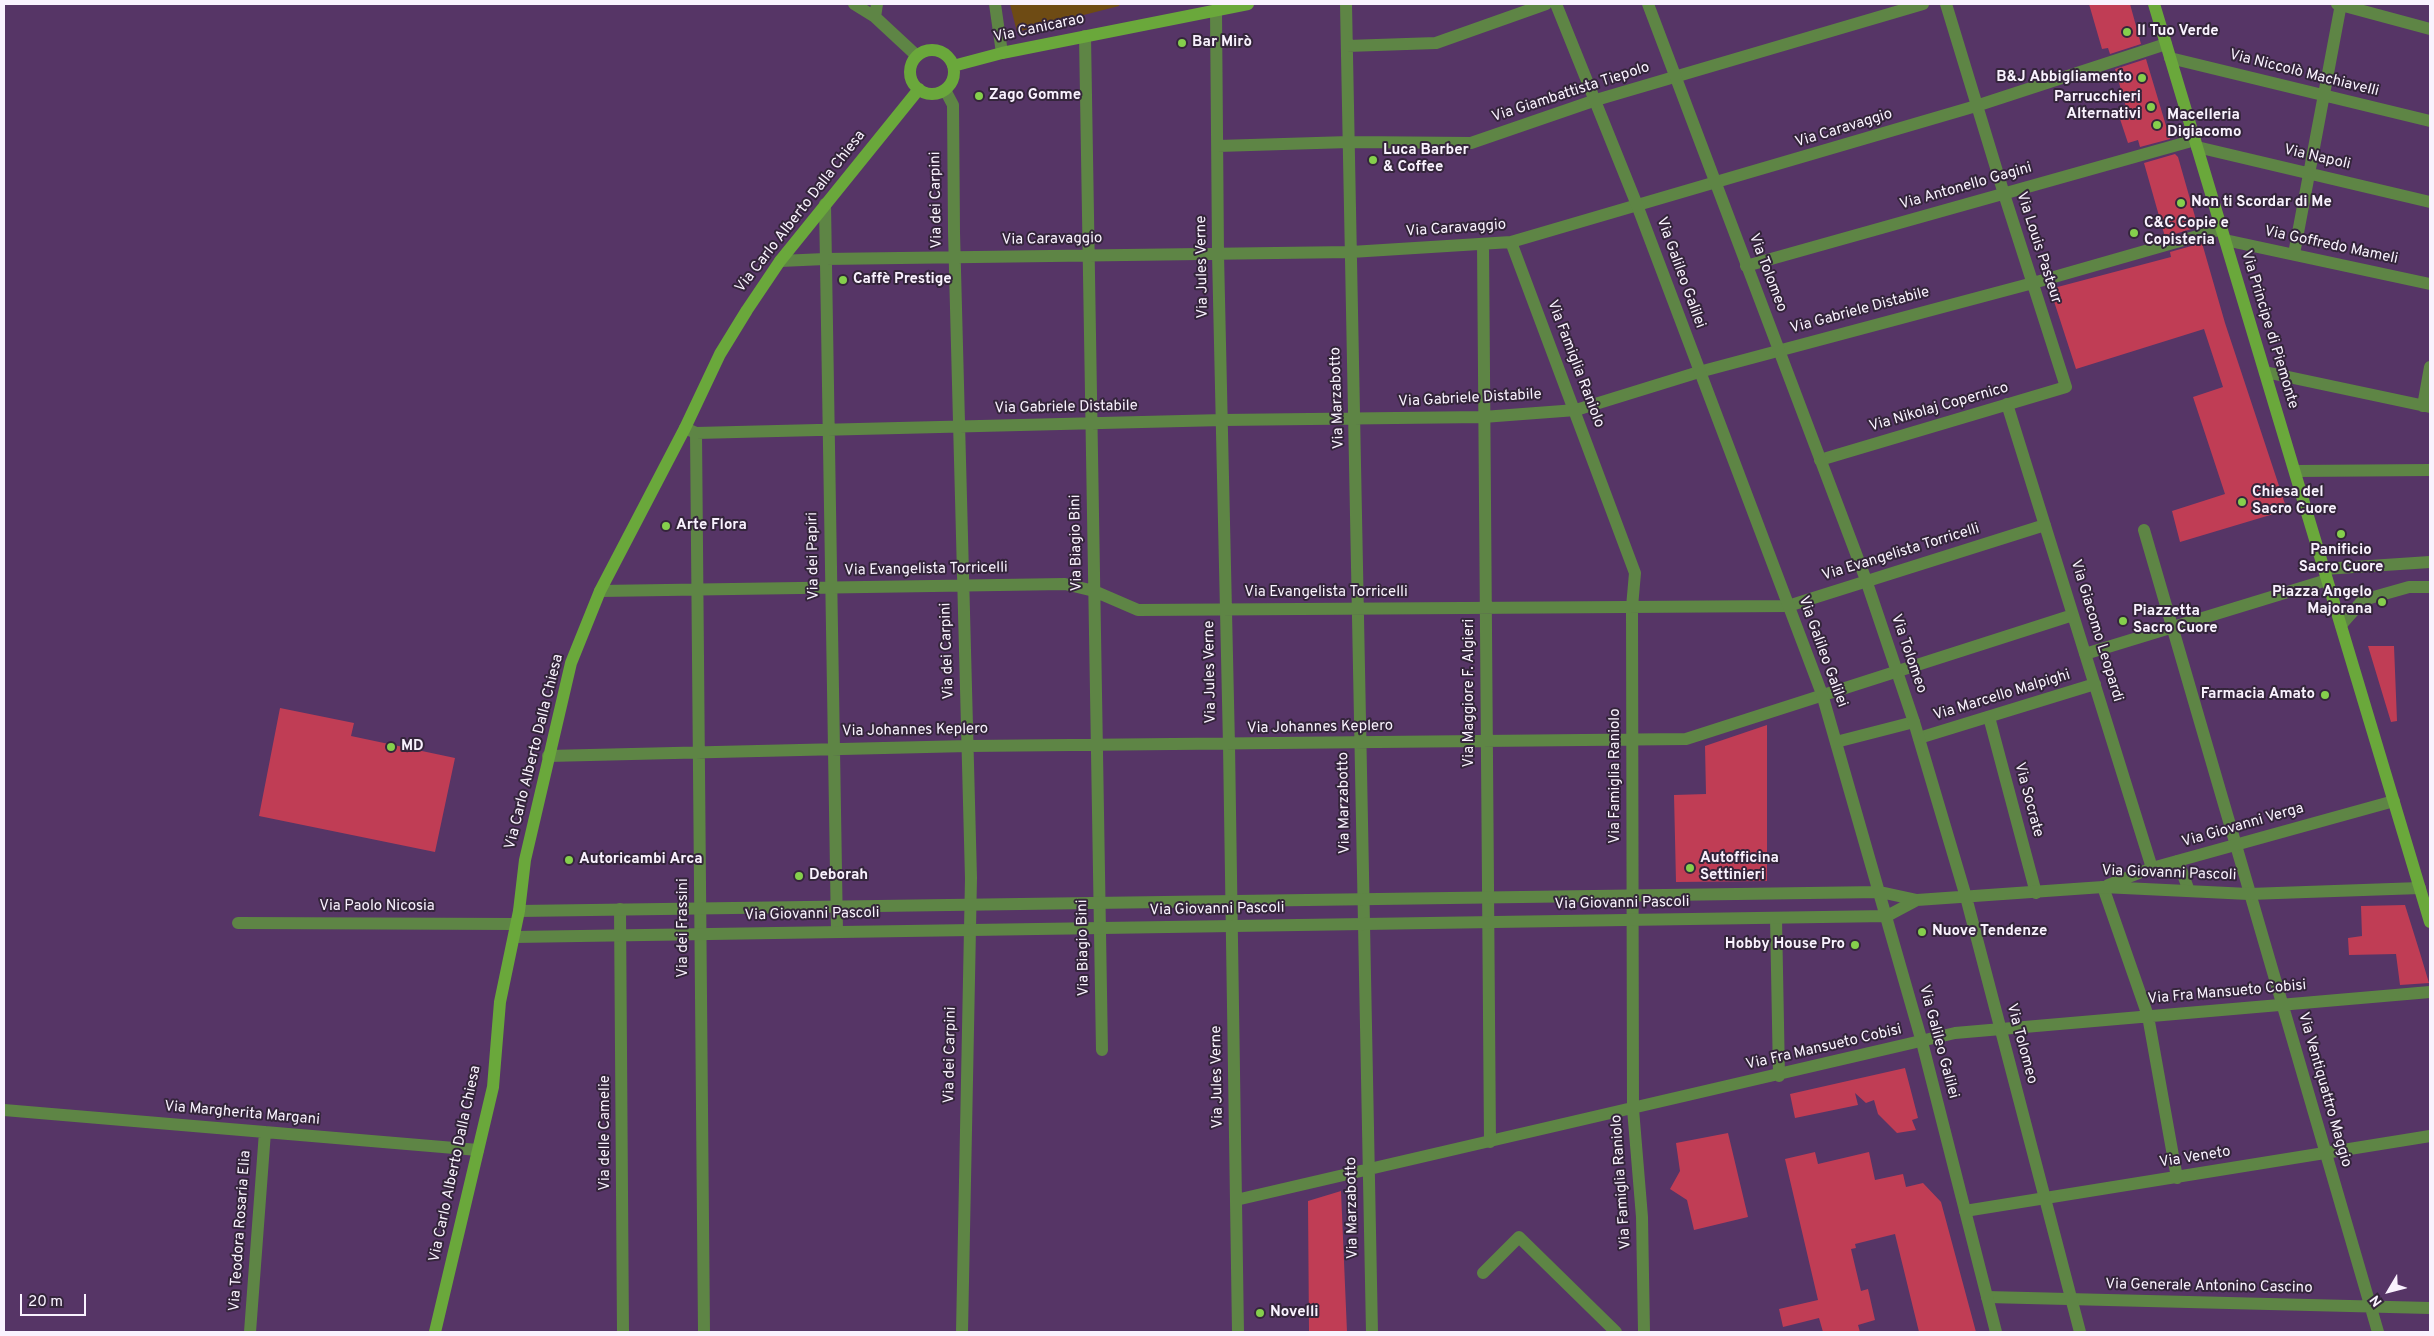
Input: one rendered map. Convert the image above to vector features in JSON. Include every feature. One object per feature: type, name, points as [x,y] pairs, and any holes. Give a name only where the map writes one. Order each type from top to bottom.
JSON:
[{"type":"main road","name":"Via Canicarao","points":[[954,66],[1002,53],[1248,4]]},
{"type":"main road","name":"Via Principe di Piemonte","points":[[2154,4],[2394,802],[2425,888],[2430,919]]},
{"type":"main road","points":[[933,50],[949,58],[954,66],[951,83],[945,90],[936,93],[927,93],[919,89],[913,82],[910,73],[912,64],[917,56],[924,51],[933,50]]},
{"type":"main road","name":"Via Carlo Alberto Dalla Chiesa","points":[[435,1332],[493,1087],[500,1002],[519,910],[526,860],[548,756],[571,663],[600,591],[691,430],[720,354],[780,261],[919,89]]},
{"type":"street","points":[[854,4],[875,17],[917,56]]},
{"type":"street","points":[[875,17],[877,4]]},
{"type":"street","points":[[995,4],[1002,53]]},
{"type":"street","name":"Via Marzabotto","points":[[1346,4],[1356,419],[1360,744],[1372,1332]]},
{"type":"street","points":[[1347,46],[1436,43],[1546,4]]},
{"type":"street","name":"Via Galileo Galilei","points":[[1556,4],[1638,205],[1699,372],[1822,694],[1922,1042],[1996,1332]]},
{"type":"street","name":"Via Tolomeo","points":[[1648,4],[1866,580],[1914,722],[1966,897],[2080,1332]]},
{"type":"street","name":"Via Giambattista Tiepolo","points":[[1218,146],[1349,142],[1471,143],[1596,100],[1923,4]]},
{"type":"street","name":"Via Louis Pasteur","points":[[1946,4],[1976,106],[2066,387]]},
{"type":"street","points":[[2294,254],[2340,4],[2430,28]]},
{"type":"street","name":"Via Jules Verne","points":[[1216,11],[1218,254],[1223,420],[1238,1332]]},
{"type":"street","name":"Via Biagio Bini","points":[[1085,36],[1102,1050]]},
{"type":"street","name":"Via Caravaggio","points":[[780,261],[1351,252],[1511,242],[1715,184],[1976,106],[2166,44]]},
{"type":"street","name":"Via Niccolò Machiavelli","points":[[2170,58],[2430,121]]},
{"type":"street","name":"Via dei Carpini","points":[[945,90],[953,105],[954,258],[968,746],[970,929],[962,1332]]},
{"type":"street","name":"Via Napoli","points":[[2196,143],[2430,202]]},
{"type":"street","name":"Via Antonello Gagini","points":[[1746,266],[2196,143]]},
{"type":"street","name":"Via dei Papiri","points":[[825,204],[837,931]]},
{"type":"street","name":"Via Goffredo Mameli","points":[[2223,234],[2294,254],[2430,284]]},
{"type":"street","name":"Via Gabriele Distabile","points":[[691,430],[1483,417],[1576,410],[1699,372],[1779,350],[2033,282],[2223,234]]},
{"type":"street","name":"Via Famiglia Raniolo","points":[[1511,242],[1576,410],[1635,573],[1632,608],[1631,895],[1633,1109],[1642,1217],[1644,1332]]},
{"type":"street","name":"Via Maggiore F. Algieri","points":[[1483,244],[1490,1142]]},
{"type":"street","points":[[2265,372],[2427,407],[2430,367]]},
{"type":"street","name":"Via Nikolaj Copernico","points":[[1820,460],[2066,387]]},
{"type":"street","name":"Via Giacomo Leopardi","points":[[2007,404],[2152,868]]},
{"type":"street","name":"Via dei Frassini","points":[[691,430],[697,590],[704,1332]]},
{"type":"street","points":[[2294,471],[2430,470]]},
{"type":"street","name":"Via Evangelista Torricelli","points":[[600,591],[1065,584],[1094,591],[1138,610],[1788,606],[2045,525]]},
{"type":"street","name":"Via Ventiquattro Maggio","points":[[2144,530],[2234,844],[2378,1332]]},
{"type":"street","points":[[2085,654],[2326,575],[2430,562]]},
{"type":"street","points":[[2341,624],[2363,600],[2409,587],[2430,587]]},
{"type":"street","name":"Via Johannes Keplero","points":[[548,756],[834,748],[1360,744],[1686,739],[2074,615]]},
{"type":"street","name":"Via Marcello Malpighi","points":[[1919,738],[2095,684]]},
{"type":"street","name":"Via Socrate","points":[[1989,717],[2036,892]]},
{"type":"street","points":[[1836,742],[1914,722]]},
{"type":"street","name":"Via Giovanni Verga","points":[[2103,886],[2152,868],[2234,844],[2394,802]]},
{"type":"street","points":[[2178,861],[2190,892]]},
{"type":"street","points":[[2103,886],[2148,1016],[2177,1178]]},
{"type":"street","name":"Via Giovanni Pascoli","points":[[519,910],[1880,892],[1917,900],[2103,886],[2249,894],[2425,888]]},
{"type":"street","name":"Via Giovanni Pascoli","points":[[514,937],[1887,916],[1917,900]]},
{"type":"street","name":"Via delle Camelie","points":[[620,910],[623,1332]]},
{"type":"street","points":[[1776,918],[1779,1076]]},
{"type":"street","name":"Via Paolo Nicosia","points":[[238,923],[516,924]]},
{"type":"street","name":"Via Fra Mansueto Cobisi","points":[[1236,1200],[1955,1034],[2430,992]]},
{"type":"street","name":"Via Margherita Margani","points":[[4,1110],[478,1150]]},
{"type":"street","name":"Via Teodora Rosaria Elia","points":[[250,1332],[265,1132]]},
{"type":"street","name":"Via Veneto","points":[[1965,1211],[2430,1136]]},
{"type":"street","points":[[1482,1274],[1519,1237],[1616,1332]]},
{"type":"street","name":"Via Generale Antonino Cascino","points":[[1987,1297],[2430,1308]]},
{"type":"shaded area","points":[[1010,4],[1119,4],[1119,6],[1017,32]]},
{"type":"building","points":[[2089,4],[2130,4],[2141,44],[2110,54],[2108,48],[2102,49]]},
{"type":"building","points":[[2146,59],[2170,139],[2140,147],[2138,140],[2128,143],[2117,110],[2126,107],[2115,69]]},
{"type":"building","points":[[2175,154],[2178,157],[2198,227],[2165,237],[2144,163]]},
{"type":"building","points":[[2202,243],[2225,323],[2287,510],[2180,542],[2172,511],[2225,494],[2193,397],[2223,387],[2204,329],[2076,369],[2050,289],[2171,257],[2170,252]]},
{"type":"building","points":[[2368,646],[2394,646],[2397,721],[2391,722]]},
{"type":"building","points":[[280,708],[354,723],[351,736],[455,758],[435,852],[259,816]]},
{"type":"building","points":[[1767,725],[1767,881],[1676,882],[1674,795],[1706,794],[1705,746]]},
{"type":"building","points":[[2405,905],[2429,983],[2400,985],[2396,954],[2349,955],[2348,938],[2362,936],[2361,906]]},
{"type":"building","points":[[1905,1068],[1918,1118],[1912,1120],[1916,1130],[1897,1133],[1878,1114],[1874,1100],[1866,1103],[1855,1093],[1858,1105],[1795,1118],[1790,1094]]},
{"type":"building","points":[[1728,1133],[1748,1217],[1694,1230],[1687,1200],[1670,1189],[1680,1171],[1676,1143]]},
{"type":"building","points":[[1815,1152],[1818,1164],[1869,1152],[1875,1180],[1903,1174],[1906,1187],[1923,1183],[1941,1202],[1976,1332],[1919,1332],[1895,1234],[1855,1244],[1856,1248],[1851,1249],[1861,1291],[1868,1289],[1875,1320],[1858,1325],[1860,1332],[1823,1332],[1819,1318],[1783,1327],[1779,1309],[1818,1300],[1785,1159]]},
{"type":"building","points":[[1341,1191],[1347,1332],[1309,1332],[1308,1201]]},
{"type":"place","name":"Il Tuo Verde","points":[[2127,32]]},
{"type":"place","name":"Bar Mirò","points":[[1182,43]]},
{"type":"place","name":"B&J Abbigliamento","points":[[2142,78]]},
{"type":"place","name":"Zago Gomme","points":[[979,96]]},
{"type":"place","name":"Parrucchieri Alternativi","points":[[2151,107]]},
{"type":"place","name":"Macelleria Digiacomo","points":[[2157,125]]},
{"type":"place","name":"Luca Barber & Coffee","points":[[1373,160]]},
{"type":"place","name":"Non ti Scordar di Me","points":[[2181,203]]},
{"type":"place","name":"C&C Copie e Copisteria","points":[[2134,233]]},
{"type":"place","name":"Caffè Prestige","points":[[843,280]]},
{"type":"place","name":"Chiesa del Sacro Cuore","points":[[2242,502]]},
{"type":"place","name":"Arte Flora","points":[[666,526]]},
{"type":"place","name":"Panificio Sacro Cuore","points":[[2341,534]]},
{"type":"place","name":"Piazza Angelo Majorana","points":[[2382,602]]},
{"type":"place","name":"Piazzetta Sacro Cuore","points":[[2123,621]]},
{"type":"place","name":"Farmacia Amato","points":[[2325,695]]},
{"type":"place","name":"MD","points":[[391,747]]},
{"type":"place","name":"Autoricambi Arca","points":[[569,860]]},
{"type":"place","name":"Autofficina Settinieri","points":[[1690,868]]},
{"type":"place","name":"Deborah","points":[[799,876]]},
{"type":"place","name":"Nuove Tendenze","points":[[1922,932]]},
{"type":"place","name":"Hobby House Pro","points":[[1855,945]]},
{"type":"place","name":"Novelli","points":[[1260,1313]]}]
